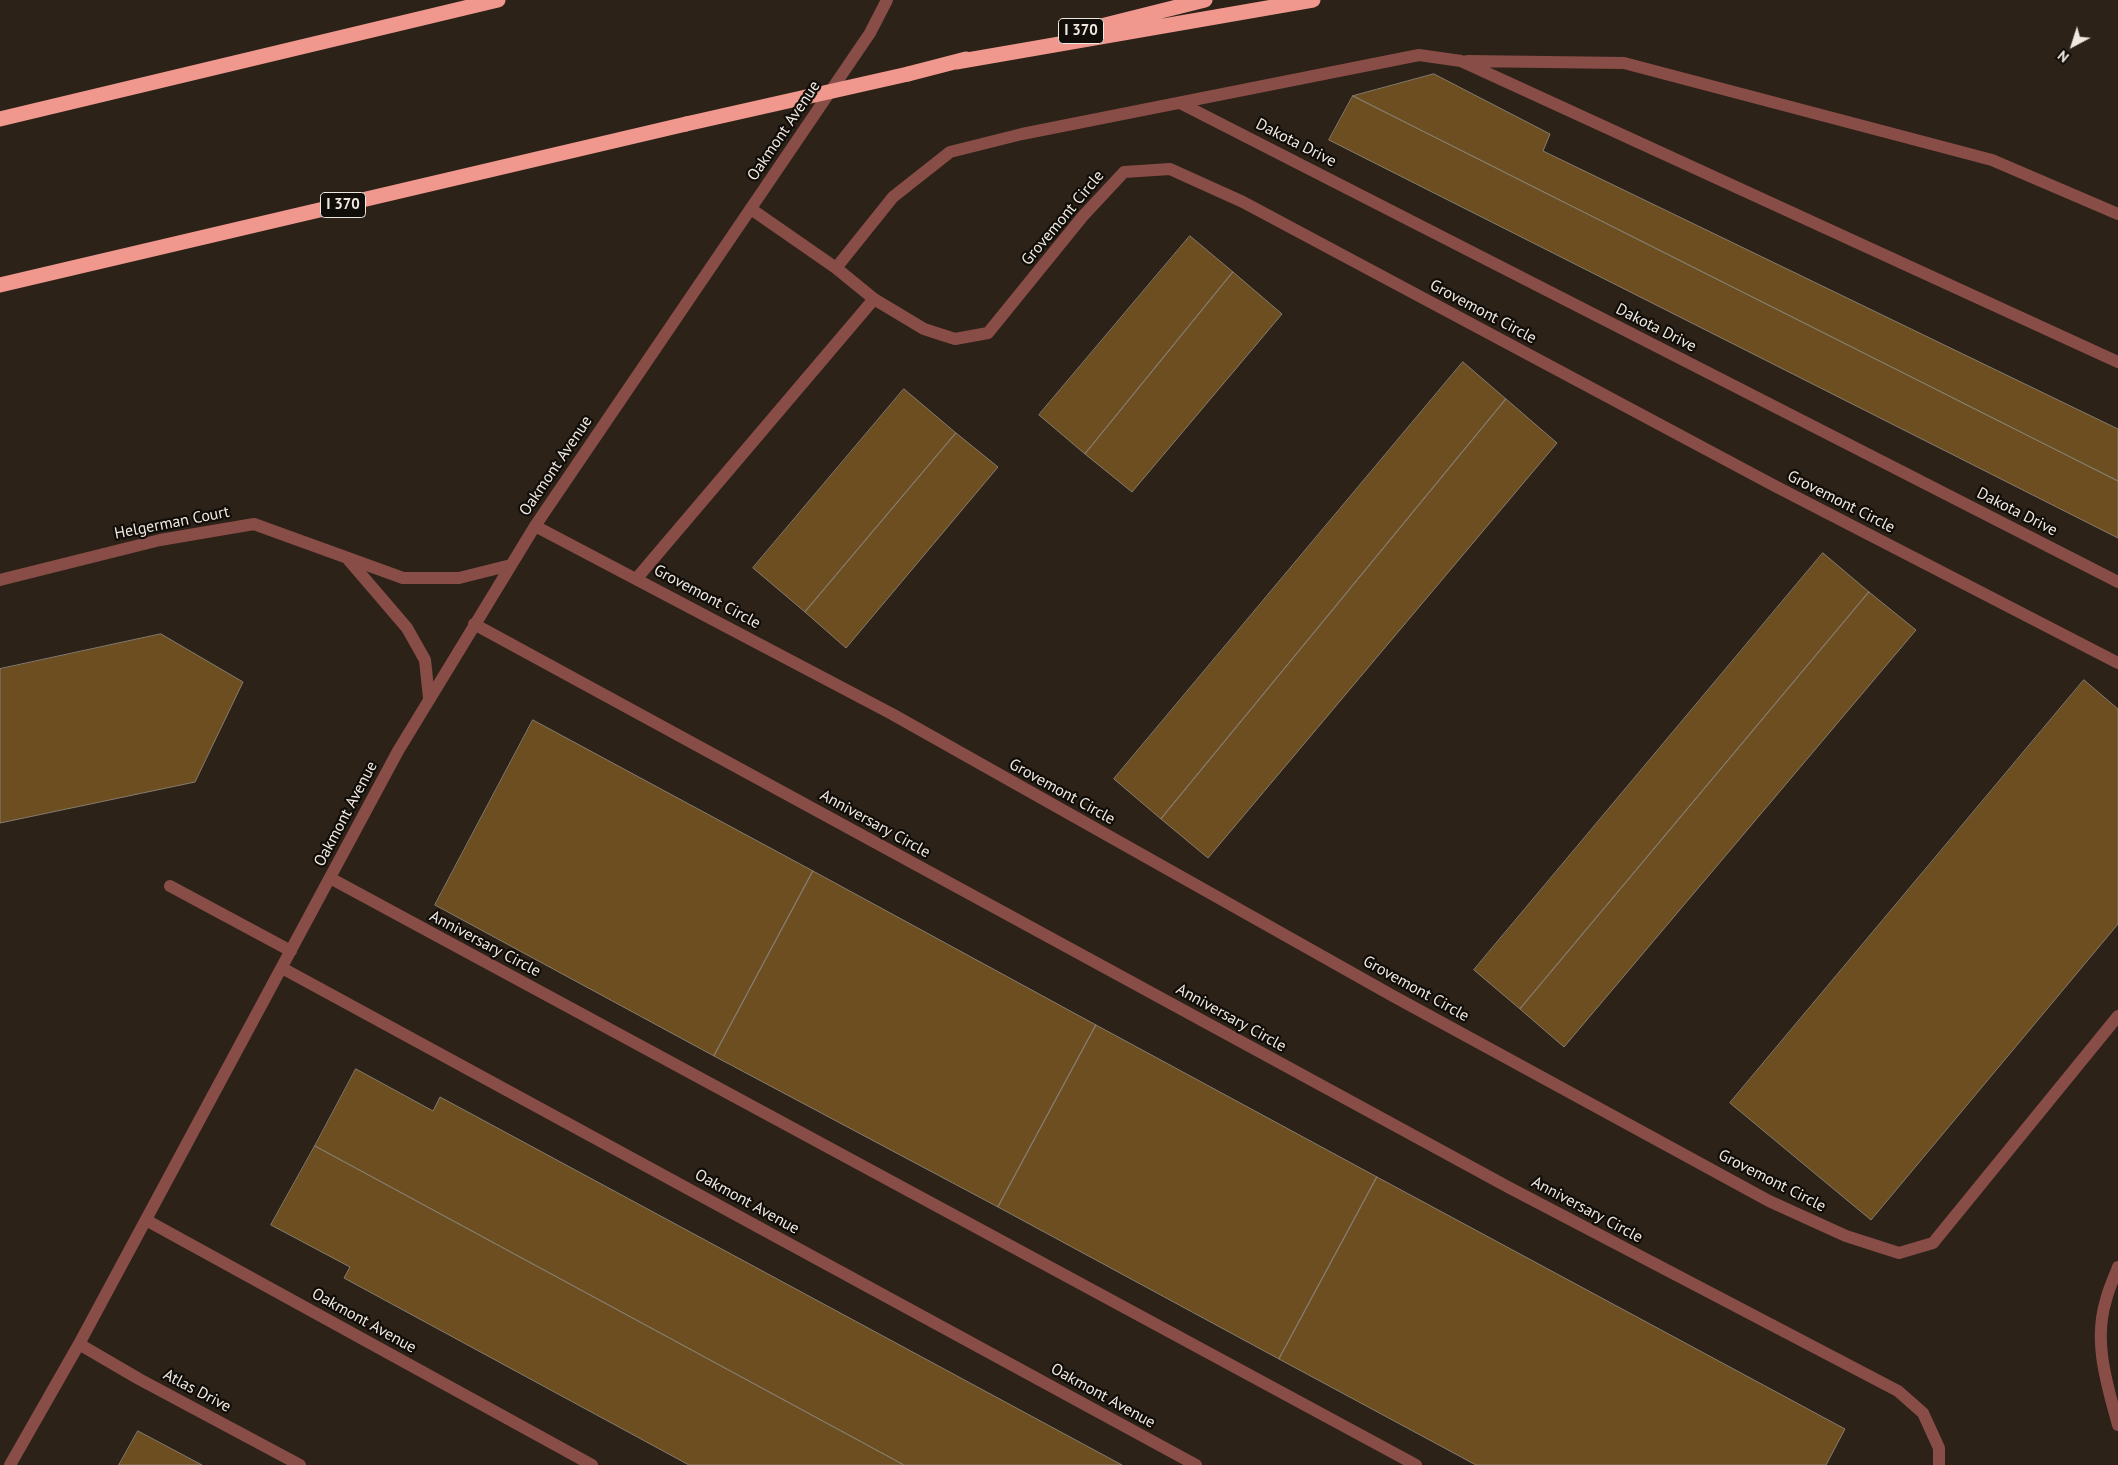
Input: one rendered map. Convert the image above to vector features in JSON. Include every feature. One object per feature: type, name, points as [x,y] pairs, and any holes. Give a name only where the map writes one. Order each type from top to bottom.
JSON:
[{"type":"highway","points":[[0,119],[498,0]]},
{"type":"highway","name":"I 370","points":[[0,285],[686,124],[908,74],[1205,0]]},
{"type":"highway","points":[[956,62],[1313,0]]},
{"type":"street","name":"Oakmont Avenue","points":[[10,1465],[79,1344],[398,751],[429,698],[535,526],[870,33],[887,0]]},
{"type":"street","points":[[836,268],[893,196],[950,152],[1022,134],[1419,55],[1461,61],[1624,63],[1992,160],[2118,214]]},
{"type":"street","points":[[1461,61],[2118,362]]},
{"type":"street","name":"Dakota Drive","points":[[1180,102],[2118,582]]},
{"type":"street","name":"Grovemont Circle","points":[[751,209],[836,268],[874,299],[924,329],[955,339],[988,333],[1083,216],[1124,172],[1170,169],[1243,202],[1772,485],[2118,663]]},
{"type":"street","name":"Grovemont Circle","points":[[637,578],[874,299]]},
{"type":"street","name":"Helgerman Court","points":[[0,580],[160,540],[254,524],[403,578],[459,578],[510,565]]},
{"type":"street","name":"Grovemont Circle","points":[[535,526],[637,578],[892,714],[1393,996],[1769,1201],[1846,1236],[1899,1253],[1933,1243],[2118,1016]]},
{"type":"street","name":"Helgerman Court","points":[[347,558],[407,628],[425,660],[429,698]]},
{"type":"street","name":"Anniversary Circle","points":[[474,624],[1508,1187],[1898,1391],[1923,1413],[1939,1448],[1939,1465]]},
{"type":"street","name":"Anniversary Circle","points":[[330,878],[1416,1465]]},
{"type":"street","points":[[170,886],[291,951]]},
{"type":"street","name":"Oakmont Avenue","points":[[282,968],[1196,1465]]},
{"type":"street","name":"Oakmont Avenue","points":[[146,1220],[592,1465]]},
{"type":"street","points":[[2118,1267],[2105,1301],[2100,1333],[2102,1366],[2118,1425]]},
{"type":"street","name":"Atlas Drive","points":[[79,1344],[139,1379],[300,1465]]},
{"type":"building","points":[[1434,74],[1550,134],[1543,151],[2118,429],[2118,481],[1353,96]]},
{"type":"building","points":[[1353,96],[2118,481],[2118,538],[1329,140]]},
{"type":"building","points":[[1190,236],[1233,272],[1085,454],[1039,415]]},
{"type":"building","points":[[1233,272],[1282,314],[1132,492],[1085,454]]},
{"type":"building","points":[[1463,362],[1506,399],[1161,819],[1114,779]]},
{"type":"building","points":[[904,389],[956,433],[805,612],[753,568]]},
{"type":"building","points":[[1506,399],[1557,443],[1208,858],[1161,819]]},
{"type":"building","points":[[956,433],[998,467],[846,648],[805,612]]},
{"type":"building","points":[[1823,553],[1869,592],[1520,1009],[1474,970]]},
{"type":"building","points":[[1869,592],[1916,630],[1564,1047],[1520,1009]]},
{"type":"building","points":[[161,634],[243,682],[195,782],[0,823],[0,669]]},
{"type":"building","points":[[2084,680],[2118,709],[2118,924],[1871,1220],[1730,1103]]},
{"type":"building","points":[[533,720],[813,871],[714,1056],[435,905]]},
{"type":"building","points":[[813,871],[1096,1025],[998,1207],[714,1056]]},
{"type":"building","points":[[1096,1025],[1377,1177],[1279,1359],[998,1207]]},
{"type":"building","points":[[356,1069],[433,1111],[440,1097],[1122,1465],[904,1465],[315,1146]]},
{"type":"building","points":[[315,1146],[904,1465],[689,1465],[344,1278],[350,1267],[271,1225]]},
{"type":"building","points":[[1377,1177],[1845,1429],[1826,1465],[1476,1465],[1279,1359]]},
{"type":"building","points":[[138,1431],[202,1465],[119,1465]]}]
